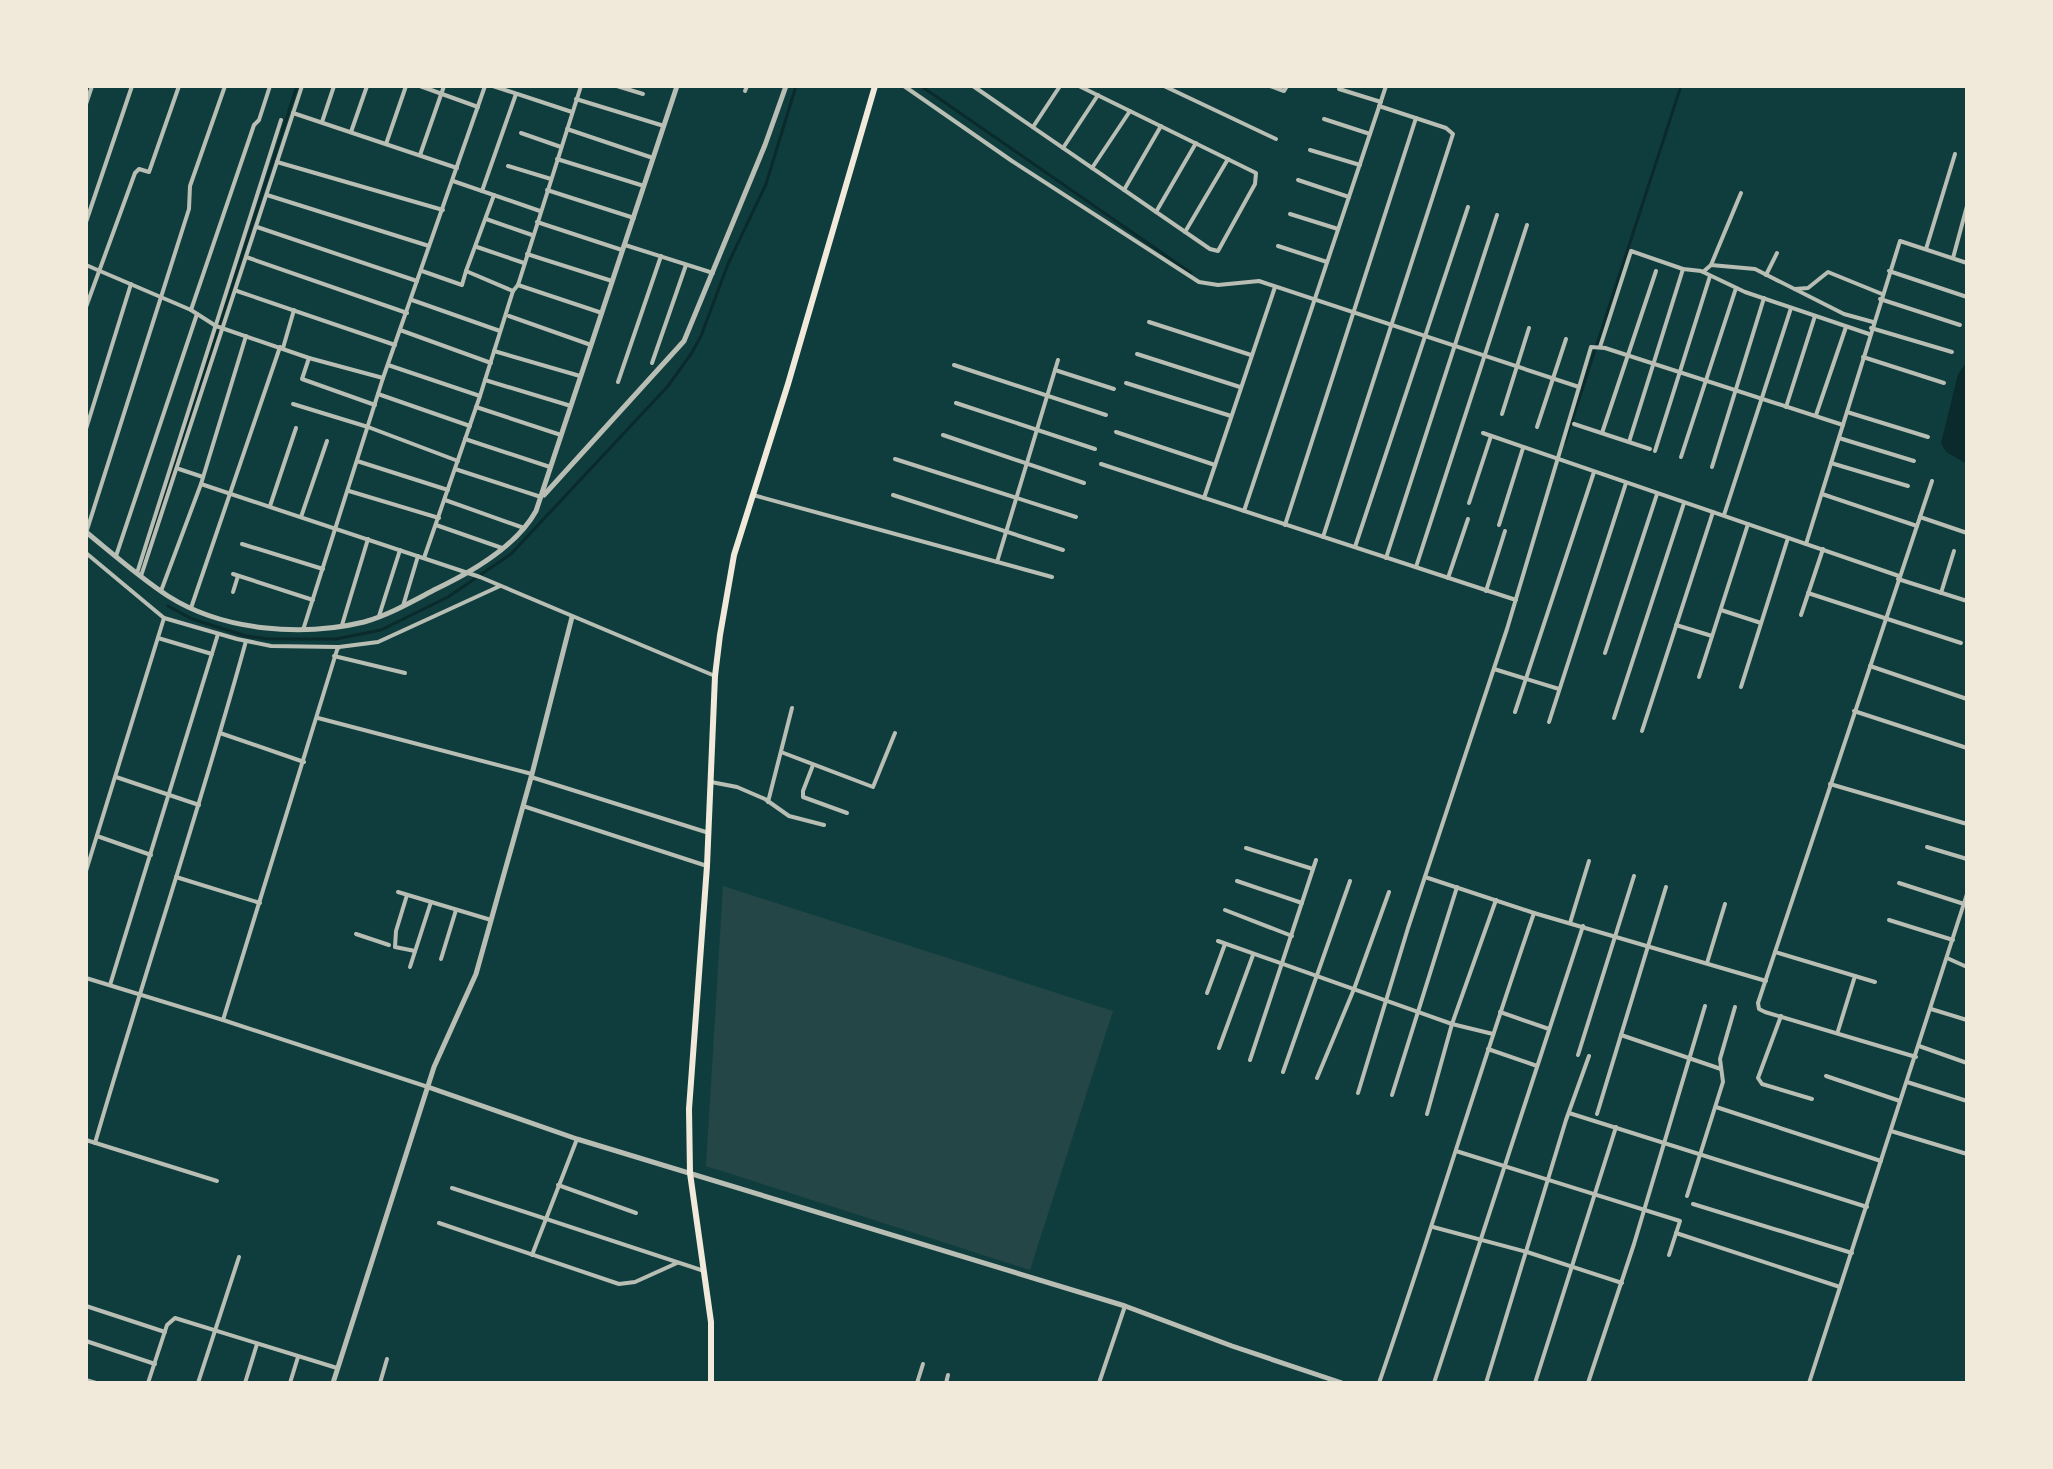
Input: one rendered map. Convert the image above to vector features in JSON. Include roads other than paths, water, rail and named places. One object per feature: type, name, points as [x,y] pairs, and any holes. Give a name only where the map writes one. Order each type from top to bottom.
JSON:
[{"type":"main road","points":[[711,1383],[711,1322],[690,1173],[689,1085],[707,866],[715,676],[734,555],[793,369],[875,86]]},
{"type":"street","points":[[86,104],[92,86]]},
{"type":"street","points":[[86,222],[132,86]]},
{"type":"street","points":[[86,307],[135,173],[139,169],[150,170],[179,86]]},
{"type":"street","points":[[225,86],[190,186],[189,209],[86,532],[161,591],[191,608],[247,624],[303,630],[342,625],[379,616],[403,606],[468,574],[524,528],[542,497],[684,341],[765,145],[786,86]]},
{"type":"street","points":[[191,310],[270,86]]},
{"type":"street","points":[[139,574],[178,469],[302,86]]},
{"type":"street","points":[[322,122],[334,86]]},
{"type":"street","points":[[351,132],[367,86]]},
{"type":"street","points":[[386,144],[406,86]]},
{"type":"street","points":[[420,86],[478,107]]},
{"type":"street","points":[[420,155],[444,86]]},
{"type":"street","points":[[303,630],[383,378],[485,86]]},
{"type":"street","points":[[493,86],[572,112]]},
{"type":"street","points":[[403,606],[439,518],[513,291],[518,285],[580,88],[571,86]]},
{"type":"street","points":[[617,86],[643,94]]},
{"type":"street","points":[[542,497],[677,86]]},
{"type":"street","points":[[904,86],[1012,161],[1199,282],[1218,285],[1251,280],[1579,387]]},
{"type":"street","points":[[973,86],[1210,249],[1218,251],[1257,178],[1252,170],[1079,86]]},
{"type":"street","points":[[1033,127],[1060,86]]},
{"type":"street","points":[[1164,86],[1276,139]]},
{"type":"street","points":[[1270,86],[1284,91],[1287,86]]},
{"type":"street","points":[[1244,511],[1386,86]]},
{"type":"street","points":[[1323,537],[1453,134],[1446,128],[1339,89]]},
{"type":"street","points":[[482,191],[516,94]]},
{"type":"street","points":[[1063,148],[1098,95]]},
{"type":"street","points":[[576,99],[664,126]]},
{"type":"street","points":[[1092,168],[1130,111]]},
{"type":"street","points":[[293,113],[457,168]]},
{"type":"street","points":[[1285,525],[1416,118]]},
{"type":"street","points":[[1324,119],[1370,134]]},
{"type":"street","points":[[139,574],[281,120]]},
{"type":"street","points":[[1124,190],[1161,126]]},
{"type":"street","points":[[567,129],[653,158]]},
{"type":"street","points":[[521,133],[561,147]]},
{"type":"street","points":[[1156,212],[1196,143]]},
{"type":"street","points":[[1310,150],[1360,165]]},
{"type":"street","points":[[1926,249],[1955,154]]},
{"type":"street","points":[[557,159],[644,186]]},
{"type":"street","points":[[1185,232],[1228,159]]},
{"type":"street","points":[[277,162],[443,210]]},
{"type":"street","points":[[508,166],[551,179]]},
{"type":"street","points":[[1298,180],[1349,197]]},
{"type":"street","points":[[453,181],[540,211]]},
{"type":"street","points":[[547,190],[634,218]]},
{"type":"street","points":[[1600,347],[1631,251],[1683,269],[1706,271],[1741,193]]},
{"type":"street","points":[[267,195],[430,246]]},
{"type":"street","points":[[422,271],[462,285],[494,195]]},
{"type":"street","points":[[1953,258],[1967,206]]},
{"type":"street","points":[[1355,547],[1468,207]]},
{"type":"street","points":[[1290,214],[1338,229]]},
{"type":"street","points":[[1386,558],[1497,215]]},
{"type":"street","points":[[486,219],[532,235]]},
{"type":"street","points":[[537,222],[713,273]]},
{"type":"street","points":[[1416,567],[1527,225]]},
{"type":"street","points":[[256,227],[417,281]]},
{"type":"street","points":[[1806,544],[1900,241],[1967,263]]},
{"type":"street","points":[[476,246],[524,263]]},
{"type":"street","points":[[1278,246],[1327,262]]},
{"type":"street","points":[[1766,275],[1777,253]]},
{"type":"street","points":[[527,254],[613,281]]},
{"type":"street","points":[[618,382],[661,256]]},
{"type":"street","points":[[246,257],[407,313]]},
{"type":"street","points":[[86,265],[191,310],[216,326],[309,358],[383,378]]},
{"type":"street","points":[[652,363],[686,265]]},
{"type":"street","points":[[1711,265],[1749,267],[1844,314],[1952,352]]},
{"type":"street","points":[[1629,442],[1683,269]]},
{"type":"street","points":[[466,271],[513,291]]},
{"type":"street","points":[[1602,433],[1656,271]]},
{"type":"street","points":[[1701,271],[1736,288],[1869,334]]},
{"type":"street","points":[[1889,271],[1967,297]]},
{"type":"street","points":[[1793,289],[1808,288],[1828,272],[1881,297],[1960,325]]},
{"type":"street","points":[[1574,424],[1652,450],[1710,276]]},
{"type":"street","points":[[86,429],[131,284]]},
{"type":"street","points":[[518,285],[602,313]]},
{"type":"street","points":[[1204,498],[1275,287]]},
{"type":"street","points":[[1681,457],[1736,288]]},
{"type":"street","points":[[237,291],[395,345]]},
{"type":"street","points":[[1712,467],[1764,298]]},
{"type":"street","points":[[412,300],[500,331]]},
{"type":"street","points":[[1723,516],[1791,308]]},
{"type":"street","points":[[191,608],[294,310]]},
{"type":"street","points":[[116,556],[197,314]]},
{"type":"street","points":[[509,316],[591,345]]},
{"type":"street","points":[[1786,407],[1815,316]]},
{"type":"street","points":[[1149,322],[1251,355]]},
{"type":"street","points":[[1816,417],[1846,327]]},
{"type":"street","points":[[1502,414],[1529,328]]},
{"type":"street","points":[[400,330],[491,363]]},
{"type":"street","points":[[161,591],[201,484],[246,336]]},
{"type":"street","points":[[1537,427],[1566,339]]},
{"type":"street","points":[[1358,1093],[1516,600],[1591,347],[1627,355],[1843,425]]},
{"type":"street","points":[[494,351],[581,377]]},
{"type":"street","points":[[1137,354],[1240,387]]},
{"type":"street","points":[[1863,357],[1944,383]]},
{"type":"street","points":[[309,358],[302,379],[375,405]]},
{"type":"street","points":[[997,562],[1058,360]]},
{"type":"street","points":[[388,365],[480,396]]},
{"type":"street","points":[[954,365],[1106,415]]},
{"type":"street","points":[[1055,370],[1114,389]]},
{"type":"street","points":[[485,380],[571,407]]},
{"type":"street","points":[[1126,383],[1231,416]]},
{"type":"street","points":[[378,394],[470,426]]},
{"type":"street","points":[[956,403],[1095,449]]},
{"type":"street","points":[[293,404],[368,427],[458,461]]},
{"type":"street","points":[[476,407],[562,436]]},
{"type":"street","points":[[1847,412],[1928,437]]},
{"type":"street","points":[[270,506],[296,428]]},
{"type":"street","points":[[1116,432],[1215,465]]},
{"type":"street","points":[[1483,433],[1967,601]]},
{"type":"street","points":[[943,435],[1084,483]]},
{"type":"street","points":[[1469,503],[1491,436]]},
{"type":"street","points":[[1839,438],[1914,461]]},
{"type":"street","points":[[465,439],[551,468]]},
{"type":"street","points":[[301,517],[327,441]]},
{"type":"street","points":[[1499,525],[1523,448]]},
{"type":"street","points":[[895,459],[1076,517]]},
{"type":"street","points":[[357,461],[448,490]]},
{"type":"street","points":[[1831,463],[1908,486]]},
{"type":"street","points":[[1101,464],[1516,600]]},
{"type":"street","points":[[178,469],[203,477]]},
{"type":"street","points":[[455,469],[542,497]]},
{"type":"street","points":[[1515,712],[1594,472]]},
{"type":"street","points":[[1916,1057],[1759,1009],[1758,1003],[1932,481]]},
{"type":"street","points":[[1549,722],[1626,483]]},
{"type":"street","points":[[201,484],[480,577],[715,676]]},
{"type":"street","points":[[348,491],[439,518]]},
{"type":"street","points":[[1605,653],[1657,494]]},
{"type":"street","points":[[1822,494],[1917,526]]},
{"type":"street","points":[[753,495],[1052,577]]},
{"type":"street","points":[[893,495],[1063,550]]},
{"type":"street","points":[[445,500],[524,528]]},
{"type":"street","points":[[1614,718],[1684,503]]},
{"type":"street","points":[[1642,731],[1713,512]]},
{"type":"street","points":[[1920,517],[1967,533]]},
{"type":"street","points":[[1448,578],[1468,519]]},
{"type":"street","points":[[1699,677],[1748,524]]},
{"type":"street","points":[[436,525],[502,548]]},
{"type":"street","points":[[1486,591],[1505,531]]},
{"type":"street","points":[[1741,687],[1788,538]]},
{"type":"street","points":[[342,625],[368,539]]},
{"type":"street","points":[[242,544],[323,569]]},
{"type":"street","points":[[1801,615],[1823,549]]},
{"type":"street","points":[[379,616],[400,550]]},
{"type":"street","points":[[1941,593],[1954,551]]},
{"type":"street","points":[[86,553],[164,618],[271,646],[339,647],[378,642],[500,586]]},
{"type":"street","points":[[233,592],[235,575],[313,600]]},
{"type":"street","points":[[1808,593],[1961,643]]},
{"type":"street","points":[[1721,610],[1761,623]]},
{"type":"street","points":[[333,1383],[428,1087],[476,974],[532,775],[572,617]]},
{"type":"street","points":[[86,871],[164,618]]},
{"type":"street","points":[[1676,625],[1712,636]]},
{"type":"street","points":[[110,985],[218,634]]},
{"type":"street","points":[[158,638],[212,654]]},
{"type":"street","points":[[95,1143],[246,641]]},
{"type":"street","points":[[223,1020],[339,647]]},
{"type":"street","points":[[334,656],[405,673]]},
{"type":"street","points":[[1870,666],[1967,699]]},
{"type":"street","points":[[1494,669],[1559,689]]},
{"type":"street","points":[[768,802],[792,708]]},
{"type":"street","points":[[1854,711],[1967,748]]},
{"type":"street","points":[[318,718],[532,775],[709,833]]},
{"type":"street","points":[[220,733],[304,762]]},
{"type":"street","points":[[781,752],[873,787],[895,733]]},
{"type":"street","points":[[813,765],[803,797],[847,813]]},
{"type":"street","points":[[116,777],[199,805]]},
{"type":"street","points":[[711,782],[737,787],[789,816],[824,825]]},
{"type":"street","points":[[1830,784],[1967,824]]},
{"type":"street","points":[[523,806],[707,866]]},
{"type":"street","points":[[97,836],[151,855]]},
{"type":"street","points":[[1927,847],[1967,859]]},
{"type":"street","points":[[1246,848],[1313,869]]},
{"type":"street","points":[[1250,1060],[1316,860]]},
{"type":"street","points":[[1570,923],[1589,861]]},
{"type":"street","points":[[1578,1055],[1634,876]]},
{"type":"street","points":[[176,877],[260,903]]},
{"type":"street","points":[[1425,877],[1534,913],[1766,981]]},
{"type":"street","points":[[1237,881],[1302,903]]},
{"type":"street","points":[[1283,1072],[1350,881]]},
{"type":"street","points":[[1899,883],[1964,904]]},
{"type":"street","points":[[1392,1095],[1457,887]]},
{"type":"street","points":[[1597,1114],[1666,887]]},
{"type":"street","points":[[398,892],[491,920]]},
{"type":"street","points":[[1317,1078],[1389,892]]},
{"type":"street","points":[[1809,1383],[1967,894]]},
{"type":"street","points":[[407,895],[396,931],[395,947],[415,951]]},
{"type":"street","points":[[1427,1114],[1452,1024],[1496,900]]},
{"type":"street","points":[[410,967],[431,902]]},
{"type":"street","points":[[1707,963],[1725,904]]},
{"type":"street","points":[[441,959],[456,910]]},
{"type":"street","points":[[1225,910],[1292,936]]},
{"type":"street","points":[[1379,1383],[1433,1227],[1534,913]]},
{"type":"street","points":[[1889,920],[1953,940]]},
{"type":"street","points":[[1434,1383],[1583,926]]},
{"type":"street","points":[[356,934],[389,945]]},
{"type":"street","points":[[1218,941],[1452,1024],[1493,1034]]},
{"type":"street","points":[[1207,993],[1225,944]]},
{"type":"street","points":[[1775,952],[1875,982]]},
{"type":"street","points":[[1219,1048],[1253,955]]},
{"type":"street","points":[[1947,958],[1967,967]]},
{"type":"street","points":[[1838,1032],[1855,976]]},
{"type":"street","points":[[86,978],[428,1087],[577,1139],[1125,1306],[1342,1383]]},
{"type":"street","points":[[1588,1383],[1645,1210],[1705,1006]]},
{"type":"street","points":[[1687,1196],[1724,1076],[1720,1059],[1735,1007]]},
{"type":"street","points":[[1931,1009],[1967,1020]]},
{"type":"street","points":[[1500,1012],[1549,1029]]},
{"type":"street","points":[[1781,1016],[1758,1078],[1762,1084],[1812,1099]]},
{"type":"street","points":[[1621,1035],[1721,1069]]},
{"type":"street","points":[[1919,1046],[1967,1063]]},
{"type":"street","points":[[1488,1049],[1537,1066]]},
{"type":"street","points":[[1486,1383],[1566,1120],[1589,1056]]},
{"type":"street","points":[[1826,1076],[1900,1101]]},
{"type":"street","points":[[1907,1082],[1967,1101]]},
{"type":"street","points":[[1716,1107],[1881,1161]]},
{"type":"street","points":[[1569,1113],[1867,1207]]},
{"type":"street","points":[[1535,1383],[1616,1127]]},
{"type":"street","points":[[1891,1131],[1967,1154]]},
{"type":"street","points":[[532,1255],[577,1139]]},
{"type":"street","points":[[86,1140],[217,1181]]},
{"type":"street","points":[[1456,1151],[1680,1221],[1669,1255]]},
{"type":"street","points":[[558,1185],[636,1213]]},
{"type":"street","points":[[452,1188],[704,1271]]},
{"type":"street","points":[[1693,1204],[1852,1253]]},
{"type":"street","points":[[439,1223],[619,1284],[635,1282],[677,1263]]},
{"type":"street","points":[[1433,1227],[1527,1252],[1622,1283]]},
{"type":"street","points":[[1676,1233],[1840,1287]]},
{"type":"street","points":[[198,1383],[239,1257]]},
{"type":"street","points":[[86,1306],[165,1332]]},
{"type":"street","points":[[1099,1383],[1125,1306]]},
{"type":"street","points":[[148,1383],[165,1332],[170,1320],[175,1318],[337,1368]]},
{"type":"street","points":[[86,1341],[155,1364]]},
{"type":"street","points":[[245,1383],[257,1344]]},
{"type":"street","points":[[290,1383],[298,1357]]},
{"type":"street","points":[[380,1383],[387,1359]]},
{"type":"street","points":[[917,1383],[923,1364]]},
{"type":"street","points":[[946,1383],[948,1375]]},
{"type":"street","points":[[86,1380],[96,1383]]},
{"type":"waterway","points":[[148,546],[297,86]]},
{"type":"waterway","points":[[168,606],[192,619],[246,636],[336,639],[381,630],[448,597],[511,554],[668,386],[691,354],[701,336],[728,264],[766,184],[796,86]]},
{"type":"waterway","points":[[921,86],[1191,273]]},
{"type":"waterway","points":[[1565,442],[1681,86]]}]
